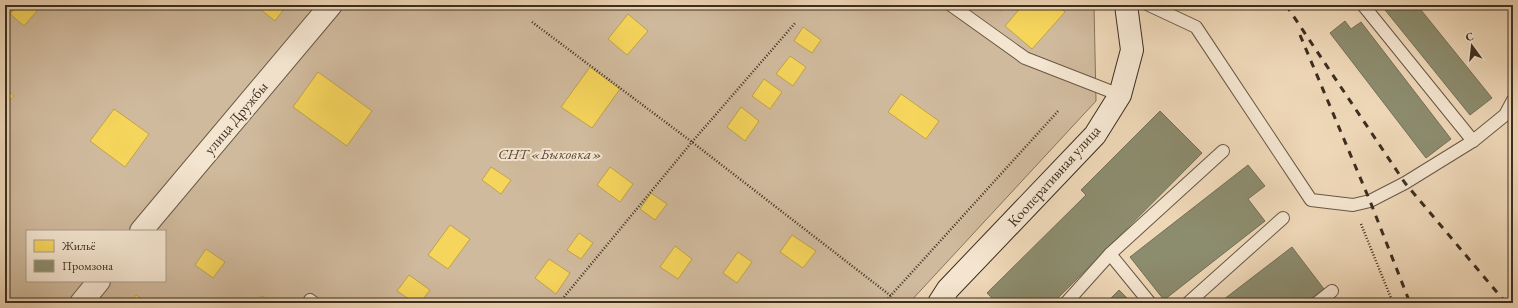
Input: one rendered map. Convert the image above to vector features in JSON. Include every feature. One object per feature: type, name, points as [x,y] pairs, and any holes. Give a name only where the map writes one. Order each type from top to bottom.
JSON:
[{"type":"main road","name":"улица Дружбы","points":[[142,230],[331,5]]},
{"type":"main road","name":"Кооперативная улица","points":[[939,303],[948,289],[1095,135],[1120,95],[1132,50],[1126,5]]},
{"type":"main road","points":[[81,303],[98,282]]},
{"type":"lane","points":[[951,5],[1025,58],[1120,95]]},
{"type":"lane","points":[[1149,5],[1196,27],[1311,200],[1353,205],[1370,201],[1473,141],[1505,115],[1513,100]]},
{"type":"lane","points":[[1362,5],[1473,141]]},
{"type":"lane","points":[[1066,303],[1110,254],[1223,151]]},
{"type":"lane","points":[[1188,303],[1283,218]]},
{"type":"lane","points":[[1110,254],[1150,303]]},
{"type":"lane","points":[[1317,303],[1332,291]]},
{"type":"path","points":[[532,22],[692,142],[891,296]]},
{"type":"path","points":[[564,297],[692,142],[796,22]]},
{"type":"path","points":[[884,303],[1059,110]]},
{"type":"path","points":[[1353,205],[1393,303]]},
{"type":"green space","name":"СНТ «Быковка»","points":[[5,5],[1094,5],[1096,101],[909,303],[5,303]]},
{"type":"building: Жильё","points":[[18,5],[31,5],[37,11],[24,26],[10,14]]},
{"type":"building: Жильё","points":[[256,5],[287,5],[275,21]]},
{"type":"building: Жильё","points":[[992,5],[1005,5],[1001,11]]},
{"type":"building: Жильё","points":[[1023,5],[1057,5],[1065,12],[1032,49],[1005,26]]},
{"type":"building: Жильё","points":[[628,14],[648,31],[627,55],[608,39]]},
{"type":"building: Жильё","points":[[803,27],[821,40],[812,53],[794,41]]},
{"type":"building: Жильё","points":[[790,56],[806,67],[793,86],[776,74]]},
{"type":"building: Жильё","points":[[590,67],[620,89],[592,128],[561,107]]},
{"type":"building: Жильё","points":[[318,72],[372,111],[347,146],[293,107]]},
{"type":"building: Жильё","points":[[764,79],[782,92],[770,109],[752,96]]},
{"type":"building: Жильё","points":[[5,88],[14,96],[5,105]]},
{"type":"building: Жильё","points":[[901,94],[939,121],[926,139],[888,112]]},
{"type":"building: Жильё","points":[[741,107],[759,121],[745,141],[727,127]]},
{"type":"building: Жильё","points":[[114,109],[149,134],[125,167],[90,141]]},
{"type":"building: Жильё","points":[[491,167],[511,180],[501,194],[482,180]]},
{"type":"building: Жильё","points":[[610,167],[633,184],[620,202],[597,185]]},
{"type":"building: Жильё","points":[[651,193],[667,204],[655,220],[640,209]]},
{"type":"building: Жильё","points":[[450,225],[470,239],[448,269],[428,255]]},
{"type":"building: Жильё","points":[[579,233],[593,243],[581,259],[567,250]]},
{"type":"building: Жильё","points":[[792,235],[816,251],[803,268],[780,252]]},
{"type":"building: Жильё","points":[[675,246],[692,259],[678,279],[660,267]]},
{"type":"building: Жильё","points":[[206,249],[225,262],[213,278],[195,265]]},
{"type":"building: Жильё","points":[[738,252],[752,262],[737,283],[723,273]]},
{"type":"building: Жильё","points":[[549,259],[570,273],[556,294],[535,278]]},
{"type":"building: Жильё","points":[[409,275],[430,290],[420,303],[415,303],[397,291]]},
{"type":"building: Жильё","points":[[136,295],[148,303],[130,303]]},
{"type":"building: Жильё","points":[[262,296],[272,303],[257,303]]},
{"type":"building: Промзона","points":[[1381,5],[1417,5],[1492,98],[1470,115]]},
{"type":"building: Промзона","points":[[1345,21],[1351,29],[1361,22],[1451,139],[1426,158],[1330,33]]},
{"type":"building: Промзона","points":[[1160,111],[1202,153],[1053,303],[989,303],[993,299],[987,293],[1086,195],[1081,190]]},
{"type":"building: Промзона","points":[[1248,165],[1265,186],[1248,199],[1265,221],[1164,300],[1130,257]]},
{"type":"building: Промзона","points":[[1292,247],[1324,289],[1305,303],[1219,303]]},
{"type":"building: Промзона","points":[[1119,290],[1132,303],[1106,303]]},
{"type":"railway","points":[[1286,5],[1405,183],[1506,303]]},
{"type":"railway","points":[[1300,35],[1370,201],[1410,303]]}]
